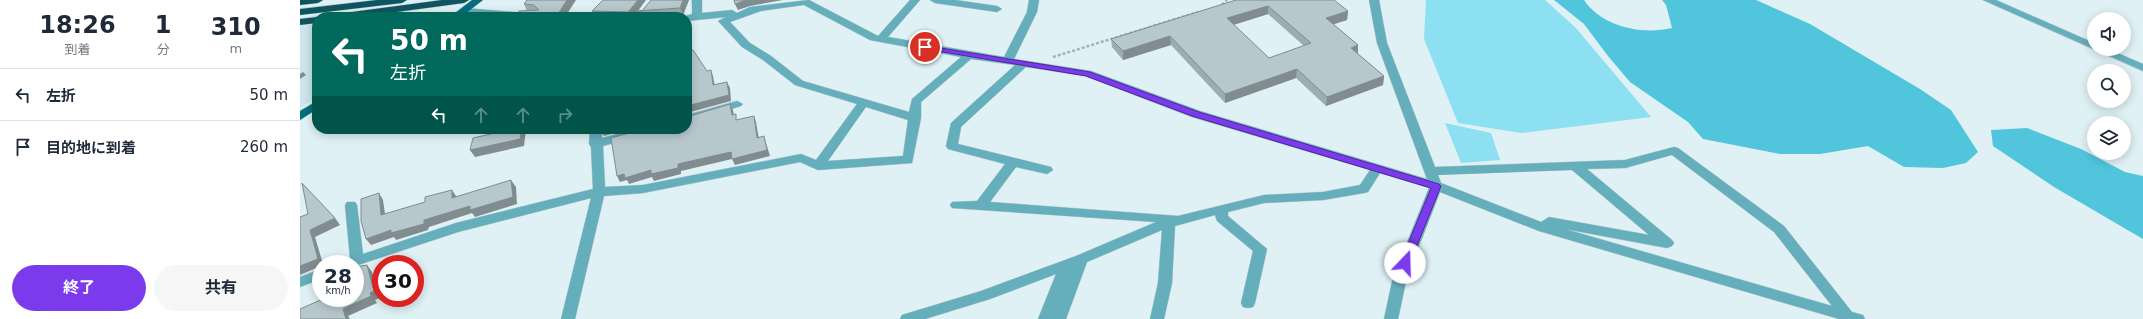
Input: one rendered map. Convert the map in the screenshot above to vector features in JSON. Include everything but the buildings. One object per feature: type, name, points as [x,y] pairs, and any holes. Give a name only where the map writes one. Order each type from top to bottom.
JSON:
[{"type":"highway","points":[[300,2],[318,0]]},
{"type":"highway","points":[[300,12],[402,0]]},
{"type":"highway","points":[[374,12],[464,0]]},
{"type":"highway","points":[[300,22],[312,21]]},
{"type":"main road","points":[[464,11],[478,0]]},
{"type":"main road","points":[[300,116],[312,108]]},
{"type":"street","points":[[697,0],[692,18],[803,1],[874,38],[969,55],[1088,73],[1196,114],[1376,170],[1436,186],[1544,228],[1846,314],[1858,319]]},
{"type":"street","points":[[881,39],[916,0]]},
{"type":"street","points":[[935,0],[997,9]]},
{"type":"street","points":[[1008,60],[1032,12],[1034,0]]},
{"type":"street","points":[[1374,0],[1382,43],[1436,186],[1400,277],[1391,319]]},
{"type":"street","points":[[1988,0],[2087,44]]},
{"type":"street","points":[[758,9],[723,21],[746,45],[767,58],[799,83],[915,118]]},
{"type":"street","points":[[464,11],[476,12]]},
{"type":"street","points":[[364,258],[456,228],[599,192],[643,189],[801,158],[818,166],[908,160],[915,118],[916,101],[969,55]]},
{"type":"street","points":[[2115,56],[2143,68]]},
{"type":"street","points":[[1028,63],[955,126],[952,146],[1047,170]]},
{"type":"street","points":[[818,166],[864,102]]},
{"type":"street","points":[[692,118],[737,104]]},
{"type":"street","points":[[568,319],[599,192],[596,134]]},
{"type":"street","points":[[596,144],[632,134]]},
{"type":"street","points":[[1430,171],[1576,167],[1626,164],[1674,152],[1779,228],[1846,314]]},
{"type":"street","points":[[980,206],[1012,162]]},
{"type":"street","points":[[1544,228],[1549,222],[1667,243],[1576,167]]},
{"type":"street","points":[[907,319],[978,298],[1081,259],[1149,229],[1174,221],[1264,200],[1323,196],[1364,189],[1376,170]]},
{"type":"street","points":[[350,205],[352,255]]},
{"type":"street","points":[[956,205],[1174,221]]},
{"type":"street","points":[[1221,209],[1222,218],[1260,249],[1248,303]]},
{"type":"street","points":[[1157,319],[1163,299],[1174,221]]},
{"type":"street","points":[[1059,319],[1081,259]]},
{"type":"street","points":[[1046,319],[1067,264]]},
{"type":"street","points":[[300,282],[312,277]]},
{"type":"path","points":[[1215,7],[1223,5],[1227,0]]},
{"type":"path","points":[[1028,63],[1200,11]]},
{"type":"shaded area","points":[[1426,0],[1545,0],[1575,27],[1651,117],[1521,133],[1458,123],[1424,39]]},
{"type":"shaded area","points":[[1554,0],[1584,0],[1601,17],[1612,23],[1636,29],[1660,30],[1672,28],[1666,5],[1662,0],[1756,0],[1810,24],[1920,89],[1951,110],[1978,152],[1966,163],[1943,168],[1904,167],[1868,146],[1820,154],[1780,154],[1703,139],[1688,122],[1630,82],[1584,24]]},
{"type":"shaded area","points":[[312,25],[312,100],[300,108],[300,26]]},
{"type":"shaded area","points":[[1445,123],[1491,133],[1500,160],[1461,163]]},
{"type":"shaded area","points":[[2027,128],[2087,152],[2087,160],[2102,160],[2125,172],[2143,176],[2143,239],[2054,187],[1993,146],[1991,130]]},
{"type":"route","points":[[925,47],[1088,73],[1196,114],[1376,170],[1436,186],[1405,263]]}]
